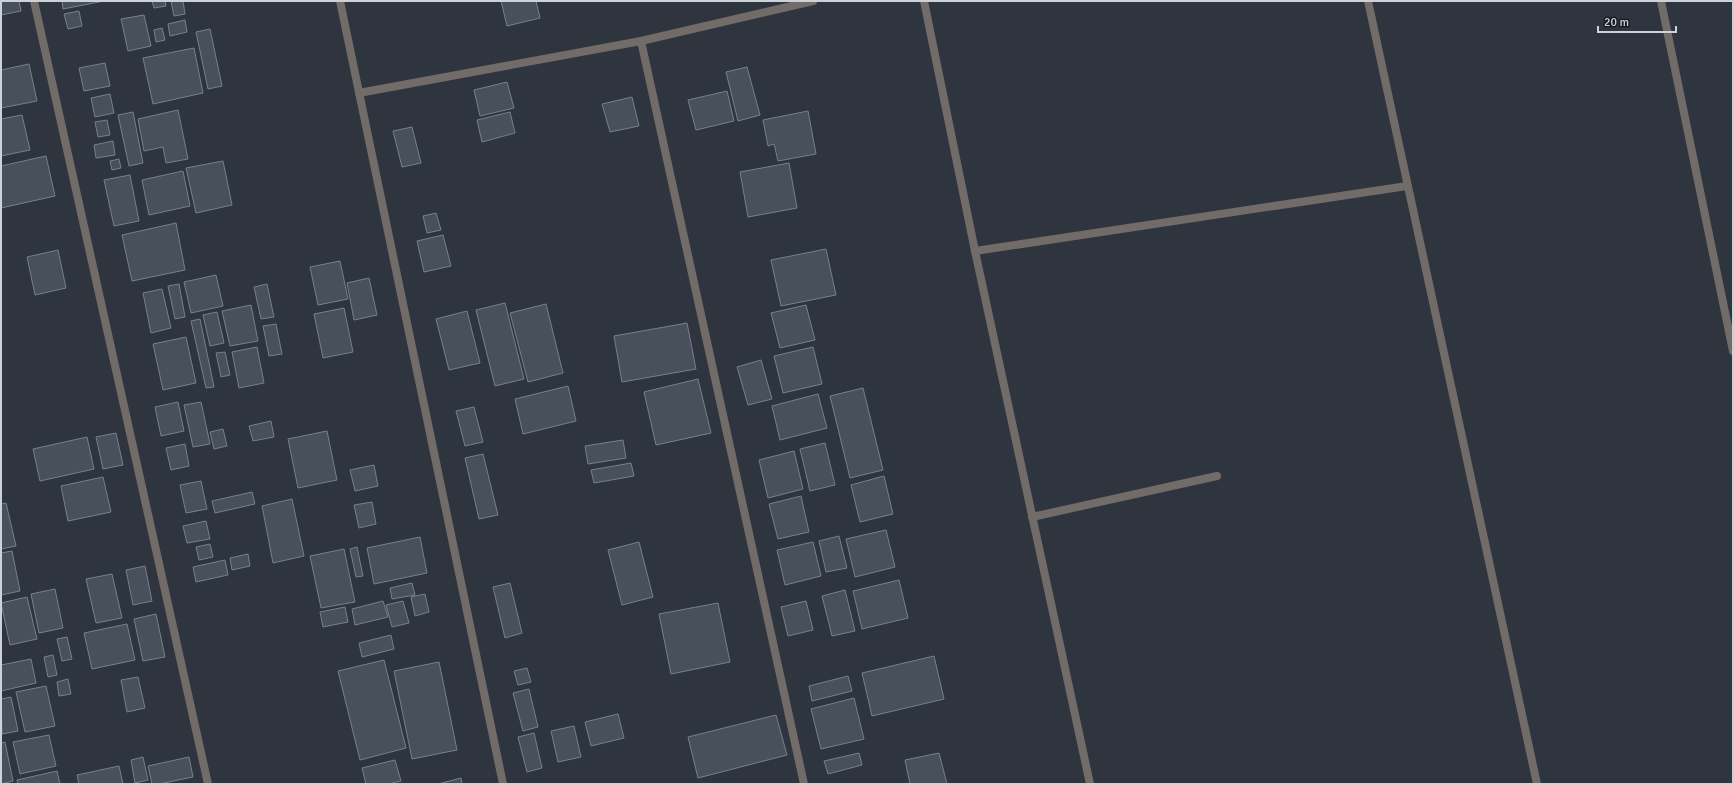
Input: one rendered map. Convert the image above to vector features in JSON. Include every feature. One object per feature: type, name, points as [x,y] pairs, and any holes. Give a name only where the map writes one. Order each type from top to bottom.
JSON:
[{"type":"street","points":[[34,1],[208,784]]},
{"type":"street","points":[[340,1],[503,784]]},
{"type":"street","points":[[359,93],[641,41],[813,1]]},
{"type":"street","points":[[924,1],[975,251],[1090,784]]},
{"type":"street","points":[[1368,1],[1537,784]]},
{"type":"street","points":[[1661,1],[1733,351]]},
{"type":"street","points":[[641,41],[804,784]]},
{"type":"street","points":[[975,251],[1408,186]]},
{"type":"street","points":[[1032,516],[1218,476]]},
{"type":"building","points":[[1,1],[19,1],[21,11],[1,15]]},
{"type":"building","points":[[62,1],[104,1],[63,9]]},
{"type":"building","points":[[152,1],[165,1],[166,6],[154,8]]},
{"type":"building","points":[[171,1],[183,1],[185,14],[174,16]]},
{"type":"building","points":[[501,1],[536,1],[540,18],[507,26]]},
{"type":"building","points":[[79,11],[82,26],[68,29],[64,14]]},
{"type":"building","points":[[144,15],[151,46],[128,51],[121,19]]},
{"type":"building","points":[[185,20],[187,32],[170,36],[168,24]]},
{"type":"building","points":[[162,28],[165,40],[156,42],[154,30]]},
{"type":"building","points":[[210,29],[222,86],[208,89],[196,32]]},
{"type":"building","points":[[194,48],[203,93],[153,104],[143,58]]},
{"type":"building","points":[[105,63],[110,86],[84,91],[79,68]]},
{"type":"building","points":[[29,64],[37,101],[1,108],[1,70]]},
{"type":"building","points":[[747,67],[760,115],[738,121],[726,72]]},
{"type":"building","points":[[507,82],[514,108],[480,116],[474,90]]},
{"type":"building","points":[[727,91],[734,121],[696,130],[688,100]]},
{"type":"building","points":[[110,94],[114,113],[95,117],[91,98]]},
{"type":"building","points":[[632,97],[639,126],[610,132],[602,104]]},
{"type":"building","points":[[178,110],[188,159],[166,163],[163,147],[144,151],[138,119]]},
{"type":"building","points":[[808,111],[816,154],[778,161],[774,144],[768,146],[763,120]]},
{"type":"building","points":[[133,112],[143,163],[129,166],[118,115]]},
{"type":"building","points":[[510,112],[515,133],[482,142],[477,120]]},
{"type":"building","points":[[22,115],[30,150],[1,156],[1,119]]},
{"type":"building","points":[[107,120],[110,135],[98,137],[95,122]]},
{"type":"building","points":[[412,127],[421,163],[402,167],[393,131]]},
{"type":"building","points":[[113,141],[115,155],[96,158],[94,145]]},
{"type":"building","points":[[46,156],[55,196],[1,208],[1,166]]},
{"type":"building","points":[[119,159],[121,168],[112,170],[110,161]]},
{"type":"building","points":[[223,161],[232,205],[196,213],[186,168]]},
{"type":"building","points":[[789,163],[797,208],[748,217],[740,172]]},
{"type":"building","points":[[183,171],[190,206],[149,215],[142,180]]},
{"type":"building","points":[[130,175],[139,221],[114,226],[104,180]]},
{"type":"building","points":[[436,213],[441,230],[427,233],[423,216]]},
{"type":"building","points":[[176,223],[185,270],[132,281],[122,235]]},
{"type":"building","points":[[443,235],[451,266],[424,272],[417,241]]},
{"type":"building","points":[[826,249],[836,295],[781,306],[771,260]]},
{"type":"building","points":[[58,250],[66,288],[35,295],[27,257]]},
{"type":"building","points":[[340,261],[348,299],[318,305],[310,267]]},
{"type":"building","points":[[216,275],[223,306],[191,313],[184,282]]},
{"type":"building","points":[[369,278],[377,315],[354,320],[347,283]]},
{"type":"building","points":[[179,284],[185,317],[175,319],[168,286]]},
{"type":"building","points":[[267,284],[274,317],[261,319],[254,287]]},
{"type":"building","points":[[162,289],[171,328],[151,333],[143,293]]},
{"type":"building","points":[[505,303],[524,379],[495,386],[476,310]]},
{"type":"building","points":[[546,304],[563,373],[528,382],[510,313]]},
{"type":"building","points":[[251,305],[258,341],[230,346],[222,311]]},
{"type":"building","points":[[806,305],[815,340],[780,348],[771,313]]},
{"type":"building","points":[[344,308],[353,352],[323,358],[314,314]]},
{"type":"building","points":[[467,311],[480,363],[449,370],[436,319]]},
{"type":"building","points":[[217,312],[224,343],[210,346],[203,315]]},
{"type":"building","points":[[200,319],[214,387],[206,388],[191,321]]},
{"type":"building","points":[[687,323],[696,369],[622,382],[614,336]]},
{"type":"building","points":[[276,324],[282,354],[269,356],[263,326]]},
{"type":"building","points":[[186,337],[196,383],[163,390],[153,344]]},
{"type":"building","points":[[257,347],[264,383],[239,388],[232,352]]},
{"type":"building","points":[[813,347],[822,384],[783,393],[774,356]]},
{"type":"building","points":[[225,352],[230,375],[221,377],[216,353]]},
{"type":"building","points":[[761,360],[772,399],[748,405],[737,367]]},
{"type":"building","points":[[698,379],[711,433],[656,445],[644,392]]},
{"type":"building","points":[[568,386],[576,421],[523,434],[515,399]]},
{"type":"building","points":[[863,388],[883,470],[850,478],[830,396]]},
{"type":"building","points":[[818,394],[827,428],[780,440],[772,406]]},
{"type":"building","points":[[178,402],[184,431],[161,436],[155,407]]},
{"type":"building","points":[[201,402],[210,444],[193,447],[184,405]]},
{"type":"building","points":[[474,407],[483,442],[465,446],[456,411]]},
{"type":"building","points":[[271,421],[274,437],[253,441],[249,426]]},
{"type":"building","points":[[223,429],[227,446],[214,449],[210,432]]},
{"type":"building","points":[[327,431],[337,480],[298,488],[288,439]]},
{"type":"building","points":[[116,433],[123,465],[103,469],[96,437]]},
{"type":"building","points":[[87,437],[94,469],[40,481],[33,449]]},
{"type":"building","points":[[623,440],[626,458],[588,464],[585,446]]},
{"type":"building","points":[[825,443],[835,485],[810,491],[800,449]]},
{"type":"building","points":[[185,444],[189,466],[171,470],[166,448]]},
{"type":"building","points":[[794,451],[803,489],[768,498],[759,460]]},
{"type":"building","points":[[483,454],[498,515],[479,519],[465,458]]},
{"type":"building","points":[[631,463],[634,476],[594,483],[591,470]]},
{"type":"building","points":[[374,465],[378,486],[355,491],[350,470]]},
{"type":"building","points":[[884,476],[893,514],[860,522],[851,485]]},
{"type":"building","points":[[103,477],[111,512],[68,521],[61,486]]},
{"type":"building","points":[[201,481],[207,509],[186,513],[180,485]]},
{"type":"building","points":[[252,492],[255,504],[215,513],[212,501]]},
{"type":"building","points":[[801,496],[809,532],[778,539],[769,504]]},
{"type":"building","points":[[292,499],[304,556],[273,563],[262,506]]},
{"type":"building","points":[[372,502],[376,524],[359,528],[354,505]]},
{"type":"building","points":[[6,503],[16,546],[1,549],[1,504]]},
{"type":"building","points":[[206,521],[210,539],[187,543],[183,526]]},
{"type":"building","points":[[886,530],[895,567],[855,577],[846,539]]},
{"type":"building","points":[[839,536],[847,568],[826,572],[819,541]]},
{"type":"building","points":[[420,537],[427,573],[374,584],[367,548]]},
{"type":"building","points":[[639,542],[653,597],[622,605],[608,550]]},
{"type":"building","points":[[813,542],[821,576],[785,585],[777,550]]},
{"type":"building","points":[[210,544],[213,557],[199,560],[196,547]]},
{"type":"building","points":[[357,547],[363,576],[356,577],[350,549]]},
{"type":"building","points":[[344,549],[355,602],[321,608],[310,556]]},
{"type":"building","points":[[12,551],[20,591],[1,595],[1,553]]},
{"type":"building","points":[[248,554],[250,566],[232,570],[230,558]]},
{"type":"building","points":[[225,560],[228,575],[196,582],[193,567]]},
{"type":"building","points":[[145,566],[152,601],[133,605],[126,570]]},
{"type":"building","points":[[112,574],[122,618],[96,623],[86,579]]},
{"type":"building","points":[[899,580],[908,618],[862,629],[853,591]]},
{"type":"building","points":[[412,583],[415,595],[392,599],[390,588]]},
{"type":"building","points":[[510,583],[522,633],[505,638],[493,587]]},
{"type":"building","points":[[55,589],[63,628],[39,633],[31,594]]},
{"type":"building","points":[[845,590],[855,631],[832,636],[822,596]]},
{"type":"building","points":[[425,594],[429,612],[415,616],[411,597]]},
{"type":"building","points":[[27,597],[37,639],[10,645],[1,603]]},
{"type":"building","points":[[383,601],[388,617],[355,625],[352,609]]},
{"type":"building","points":[[403,601],[409,623],[392,627],[386,605]]},
{"type":"building","points":[[806,601],[813,630],[788,636],[781,607]]},
{"type":"building","points":[[718,603],[730,662],[671,674],[659,614]]},
{"type":"building","points":[[345,607],[348,622],[323,627],[320,612]]},
{"type":"building","points":[[156,614],[165,657],[143,661],[134,619]]},
{"type":"building","points":[[127,624],[135,660],[92,669],[84,633]]},
{"type":"building","points":[[391,635],[394,649],[362,657],[359,643]]},
{"type":"building","points":[[67,637],[72,659],[62,661],[57,639]]},
{"type":"building","points":[[53,655],[57,675],[48,677],[44,657]]},
{"type":"building","points":[[934,656],[944,699],[872,716],[862,673]]},
{"type":"building","points":[[31,659],[36,683],[1,691],[1,665]]},
{"type":"building","points":[[384,660],[406,748],[360,760],[338,671]]},
{"type":"building","points":[[439,662],[457,750],[412,759],[394,671]]},
{"type":"building","points":[[527,668],[531,682],[518,685],[514,671]]},
{"type":"building","points":[[848,676],[852,691],[812,701],[809,686]]},
{"type":"building","points":[[138,677],[145,708],[127,712],[121,680]]},
{"type":"building","points":[[68,679],[71,694],[59,696],[57,682]]},
{"type":"building","points":[[46,686],[55,726],[25,732],[16,692]]},
{"type":"building","points":[[529,689],[538,727],[523,731],[513,693]]},
{"type":"building","points":[[11,697],[18,731],[2,734],[1,699]]},
{"type":"building","points":[[854,698],[864,739],[821,749],[811,709]]},
{"type":"building","points":[[618,714],[624,738],[591,746],[585,722]]},
{"type":"building","points":[[776,715],[787,755],[698,778],[688,737]]},
{"type":"building","points":[[574,726],[581,757],[558,762],[551,731]]},
{"type":"building","points":[[534,733],[542,768],[527,772],[518,737]]},
{"type":"building","points":[[49,735],[56,766],[20,774],[13,742]]},
{"type":"building","points":[[5,742],[13,781],[1,784],[1,743]]},
{"type":"building","points":[[859,753],[862,765],[828,774],[824,761]]},
{"type":"building","points":[[939,753],[947,784],[910,784],[905,760]]},
{"type":"building","points":[[143,757],[148,780],[135,783],[131,760]]},
{"type":"building","points":[[189,757],[193,777],[152,784],[148,766]]},
{"type":"building","points":[[395,760],[401,781],[388,784],[366,784],[362,768]]},
{"type":"building","points":[[119,766],[123,784],[79,784],[77,775]]},
{"type":"building","points":[[57,771],[60,784],[18,784],[17,780]]},
{"type":"building","points":[[461,778],[462,784],[438,784]]}]
